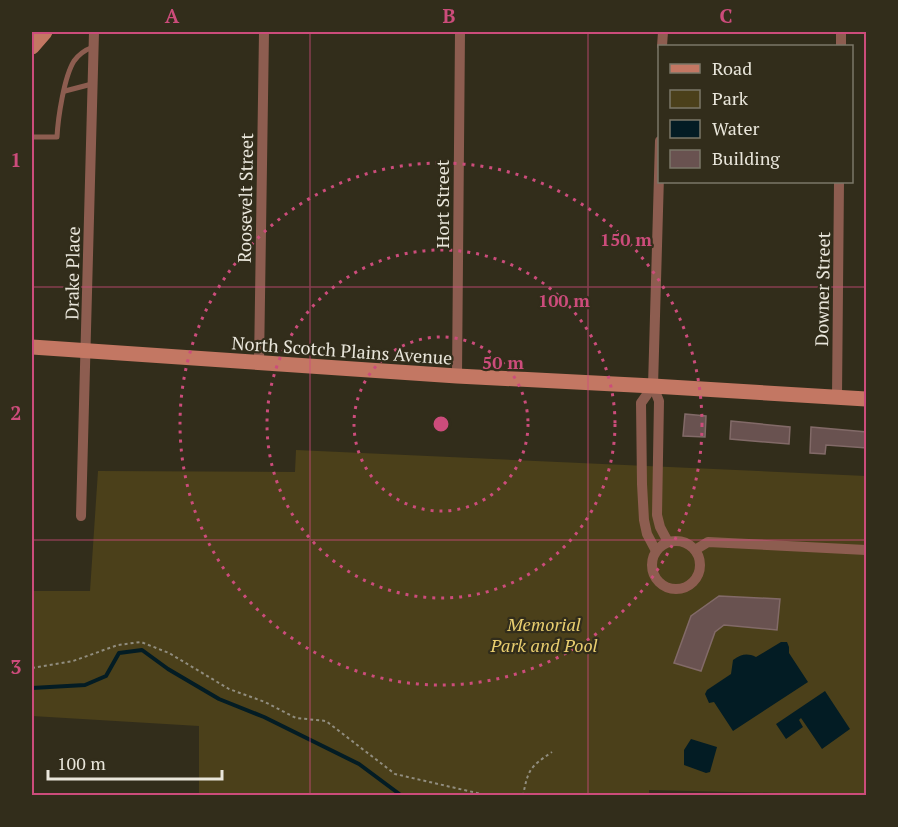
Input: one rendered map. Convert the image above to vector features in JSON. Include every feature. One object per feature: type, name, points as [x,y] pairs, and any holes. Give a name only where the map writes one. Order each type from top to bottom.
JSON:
[{"type":"street","points":[[32,47],[45,32]]},
{"type":"street","name":"Drake Place","points":[[81,516],[94,32]]},
{"type":"street","name":"Roosevelt Street","points":[[259,364],[264,32]]},
{"type":"street","name":"Hort Street","points":[[457,376],[460,32]]},
{"type":"street","points":[[659,183],[652,386],[658,401],[657,515],[668,542]]},
{"type":"street","name":"Downer Street","points":[[837,397],[839,183]]},
{"type":"street","name":"North Scotch Plains Avenue","points":[[32,347],[259,364],[867,399]]},
{"type":"street","points":[[652,386],[641,403],[642,484],[644,520],[647,534],[656,552]]},
{"type":"street","points":[[668,542],[683,542],[694,550],[698,557],[699,572],[690,584],[676,589],[656,579],[652,565],[656,552],[668,542]]},
{"type":"street","points":[[694,550],[708,542],[867,550]]},
{"type":"lane","points":[[32,137],[57,137],[58,117],[74,61],[84,50],[93,47]]},
{"type":"lane","points":[[65,91],[92,84]]},
{"type":"path","points":[[32,668],[73,661],[118,645],[141,642],[168,653],[230,689],[266,702],[296,718],[326,721],[395,774],[490,795]]},
{"type":"path","points":[[523,795],[528,772],[537,762],[552,752]]},
{"type":"green space","name":"Memorial Park and Pool","points":[[296,450],[866,476],[866,795],[649,790],[649,796],[199,795],[199,726],[32,716],[32,591],[90,591],[98,471],[295,472]]},
{"type":"water","points":[[781,642],[787,642],[789,653],[808,682],[733,731],[714,702],[709,703],[705,694],[707,690],[731,674],[733,660],[739,656],[756,657]]},
{"type":"water","points":[[825,691],[850,729],[822,749],[801,718],[799,720],[803,727],[786,739],[776,724]]},
{"type":"water","points":[[691,739],[717,747],[710,772],[706,773],[684,765],[684,750]]},
{"type":"building","points":[[685,414],[706,416],[705,437],[683,436]]},
{"type":"building","points":[[731,421],[790,427],[789,444],[730,439]]},
{"type":"building","points":[[811,427],[867,432],[867,448],[826,445],[825,454],[810,453]]},
{"type":"building","points":[[719,596],[780,599],[777,630],[724,625],[715,632],[701,671],[674,663],[691,616]]},
{"type":"waterway","points":[[32,688],[85,685],[106,676],[119,653],[142,650],[168,669],[219,699],[264,717],[359,764],[402,796]]}]
